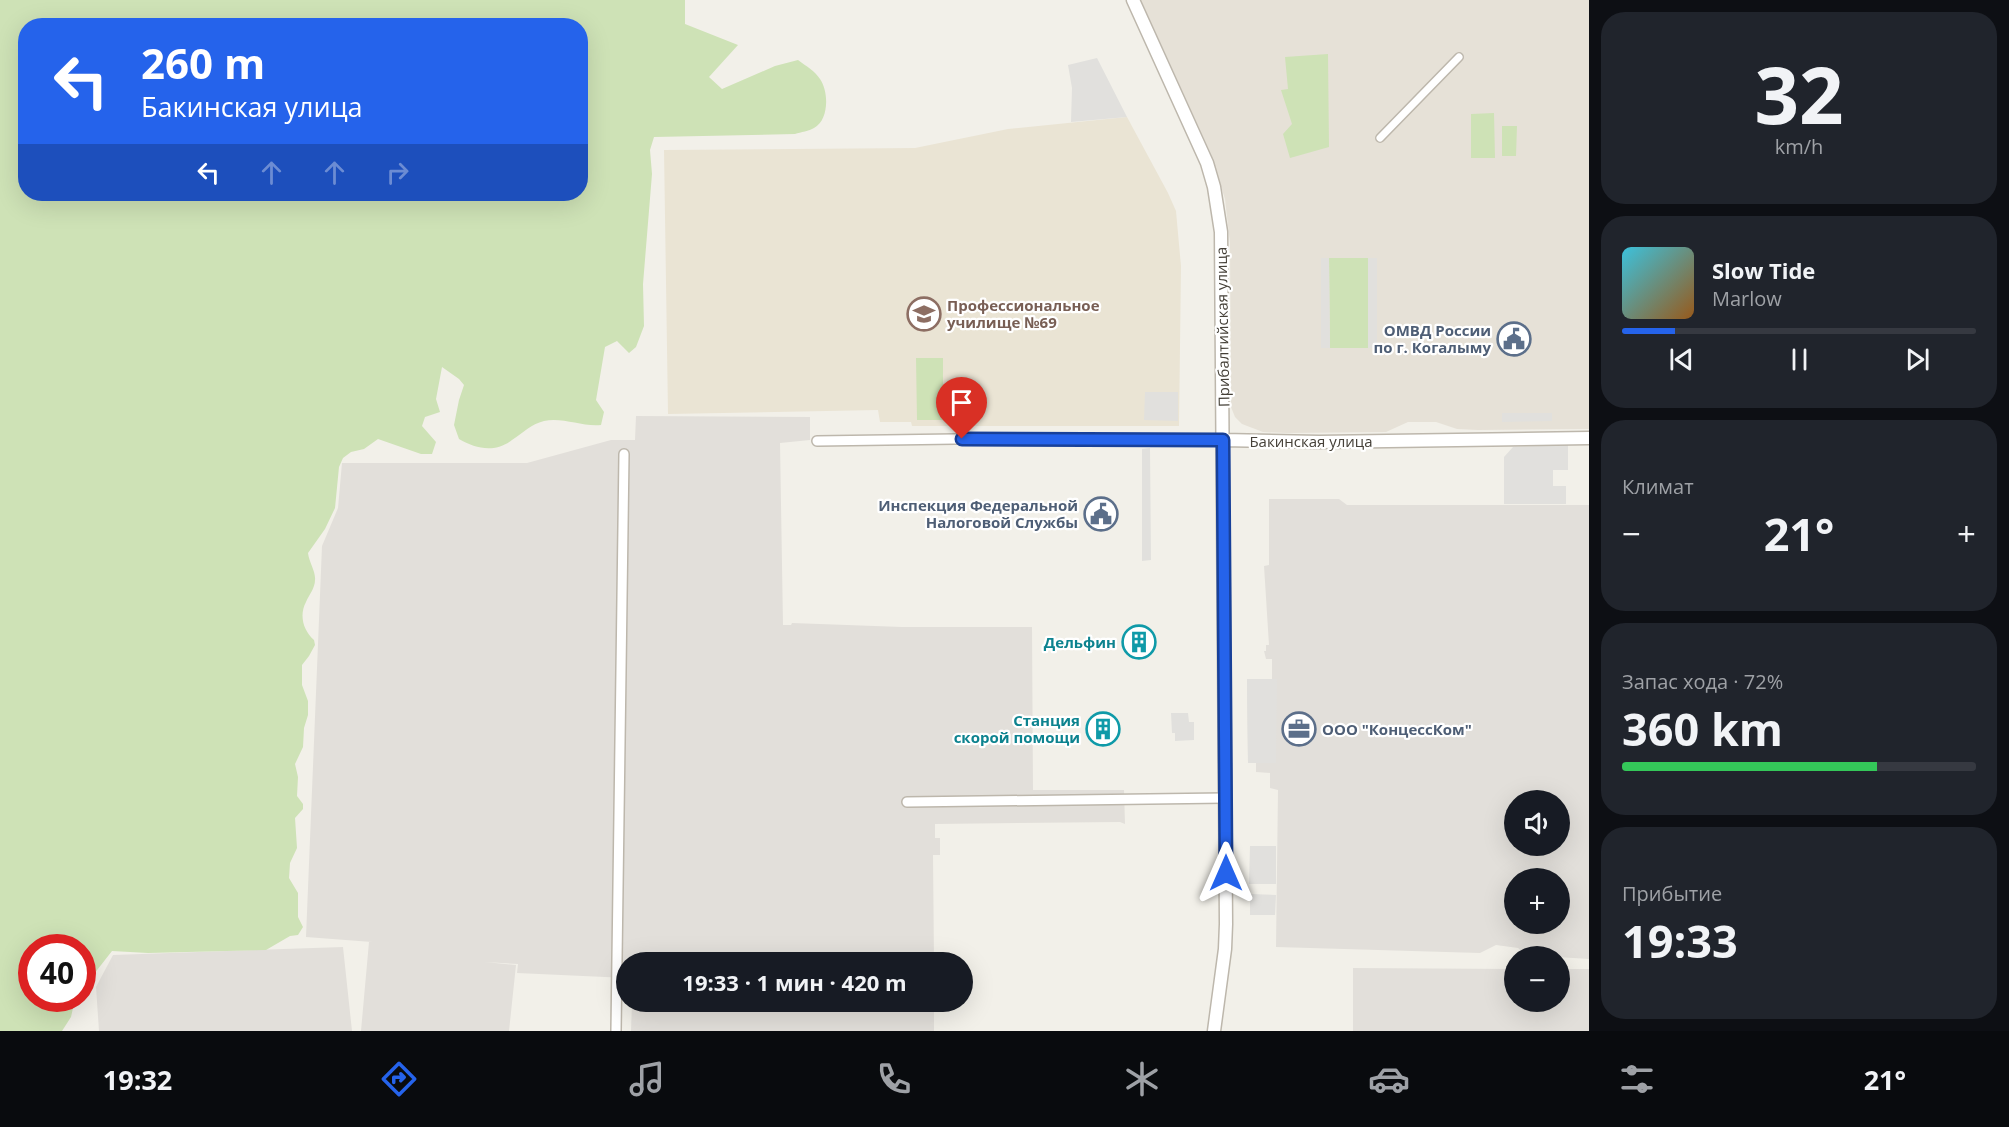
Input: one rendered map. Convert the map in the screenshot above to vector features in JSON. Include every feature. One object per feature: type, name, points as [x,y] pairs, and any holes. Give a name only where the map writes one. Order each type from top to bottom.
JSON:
[{"type":"street","name":"Прибалтийская улица","points":[[1133,0],[1196,138],[1214,187],[1221,232],[1225,949],[1214,1031]]},
{"type":"street","points":[[1380,138],[1459,57]]},
{"type":"street","name":"Бакинская улица","points":[[817,441],[955,439],[1319,442],[1589,438]]},
{"type":"street","points":[[616,1031],[624,454]]},
{"type":"street","points":[[907,802],[1225,798]]},
{"type":"shaded area","points":[[1141,0],[1589,0],[1589,429],[1478,430],[1457,429],[1436,422],[1408,422],[1386,432],[1287,433],[1263,432],[1242,424],[1235,417],[1231,407],[1230,243],[1225,199],[1211,154]]},
{"type":"shaded area","points":[[1097,58],[1127,117],[1071,122],[1072,88],[1068,65]]},
{"type":"shaded area","name":"Профессиональное училище №69","points":[[1127,117],[1176,211],[1181,266],[1179,426],[912,426],[911,422],[880,422],[878,410],[668,414],[664,150],[915,148],[1008,129]]},
{"type":"shaded area","points":[[1321,258],[1329,258],[1330,348],[1321,348]]},
{"type":"shaded area","points":[[1368,258],[1377,258],[1377,348],[1368,348]]},
{"type":"shaded area","points":[[1145,392],[1178,392],[1178,421],[1144,420]]},
{"type":"shaded area","points":[[1502,413],[1552,413],[1552,421],[1502,422]]},
{"type":"shaded area","points":[[636,416],[810,417],[810,440],[780,443],[783,625],[792,623],[902,627],[1032,627],[1033,790],[1124,790],[1125,824],[1120,822],[935,824],[935,838],[940,838],[940,855],[933,855],[934,952],[616,952],[616,978],[517,973],[518,964],[485,962],[516,965],[509,1031],[361,1031],[369,942],[372,942],[306,937],[322,546],[338,508],[342,463],[527,463],[611,440],[635,440]]},
{"type":"shaded area","points":[[1568,445],[1568,470],[1553,470],[1553,486],[1566,486],[1566,504],[1504,504],[1504,457],[1513,447]]},
{"type":"shaded area","points":[[1150,448],[1151,560],[1142,561],[1142,449]]},
{"type":"shaded area","points":[[1269,499],[1339,499],[1347,505],[1589,505],[1589,959],[1570,958],[1570,946],[1496,945],[1480,953],[1276,947],[1278,790],[1270,788],[1270,773],[1256,772],[1256,763],[1248,763],[1247,679],[1272,679],[1272,659],[1266,659],[1264,651],[1266,651],[1266,645],[1269,645],[1264,566],[1269,565]]},
{"type":"shaded area","points":[[1247,679],[1277,679],[1276,763],[1248,763]]},
{"type":"shaded area","points":[[1171,713],[1188,713],[1189,722],[1194,722],[1194,740],[1175,741],[1175,733],[1172,733]]},
{"type":"shaded area","points":[[1250,846],[1276,846],[1276,884],[1249,884]]},
{"type":"shaded area","points":[[1250,894],[1276,895],[1275,915],[1250,915]]},
{"type":"shaded area","points":[[343,947],[352,1031],[99,1031],[96,987],[113,955]]},
{"type":"shaded area","points":[[1353,968],[1504,969],[1504,1012],[1570,1012],[1570,969],[1589,969],[1589,1031],[1353,1031]]},
{"type":"shaded area","points":[[632,1012],[934,1012],[934,1031],[631,1031]]},
{"type":"green space","points":[[0,0],[685,0],[685,24],[738,45],[709,77],[722,89],[775,66],[798,60],[813,71],[823,85],[826,105],[823,119],[812,129],[795,134],[654,137],[650,150],[652,174],[643,284],[644,326],[636,347],[629,353],[617,341],[605,347],[596,400],[604,412],[601,425],[558,420],[544,421],[531,426],[499,447],[485,448],[472,445],[459,439],[454,425],[464,385],[442,367],[436,399],[440,412],[425,417],[422,426],[436,442],[432,454],[421,454],[378,439],[364,449],[351,452],[343,458],[339,467],[335,508],[325,529],[308,553],[315,580],[304,607],[303,617],[305,627],[315,645],[302,665],[302,685],[308,701],[308,715],[304,728],[303,747],[295,764],[298,777],[297,796],[303,804],[303,809],[295,818],[297,848],[290,863],[289,878],[298,893],[298,917],[303,927],[298,935],[290,936],[266,950],[148,953],[112,951],[96,971],[96,934],[18,934],[18,1012],[72,1012],[62,1031],[0,1031]]},
{"type":"green space","points":[[1328,54],[1329,147],[1290,158],[1283,134],[1292,124],[1281,90],[1288,89],[1285,57]]},
{"type":"green space","points":[[1494,113],[1495,158],[1471,158],[1471,114]]},
{"type":"green space","points":[[1502,126],[1517,126],[1516,156],[1502,156]]},
{"type":"green space","points":[[1329,258],[1368,258],[1368,348],[1330,348]]},
{"type":"green space","points":[[916,358],[943,358],[943,420],[917,420]]},
{"type":"place","name":"Профессиональное училище №69","points":[[924,314]]},
{"type":"place","name":"ОМВД России по г. Когалыму","points":[[1514,339]]},
{"type":"place","name":"Инспекция Федеральной Налоговой Службы","points":[[1101,514]]},
{"type":"place","name":"Дельфин","points":[[1139,642]]},
{"type":"place","name":"Станция скорой помощи","points":[[1103,729]]},
{"type":"place","name":"ООО \"КонцессКом\"","points":[[1299,729]]},
{"type":"route","points":[[962,439],[1223,440],[1226,873]]}]
